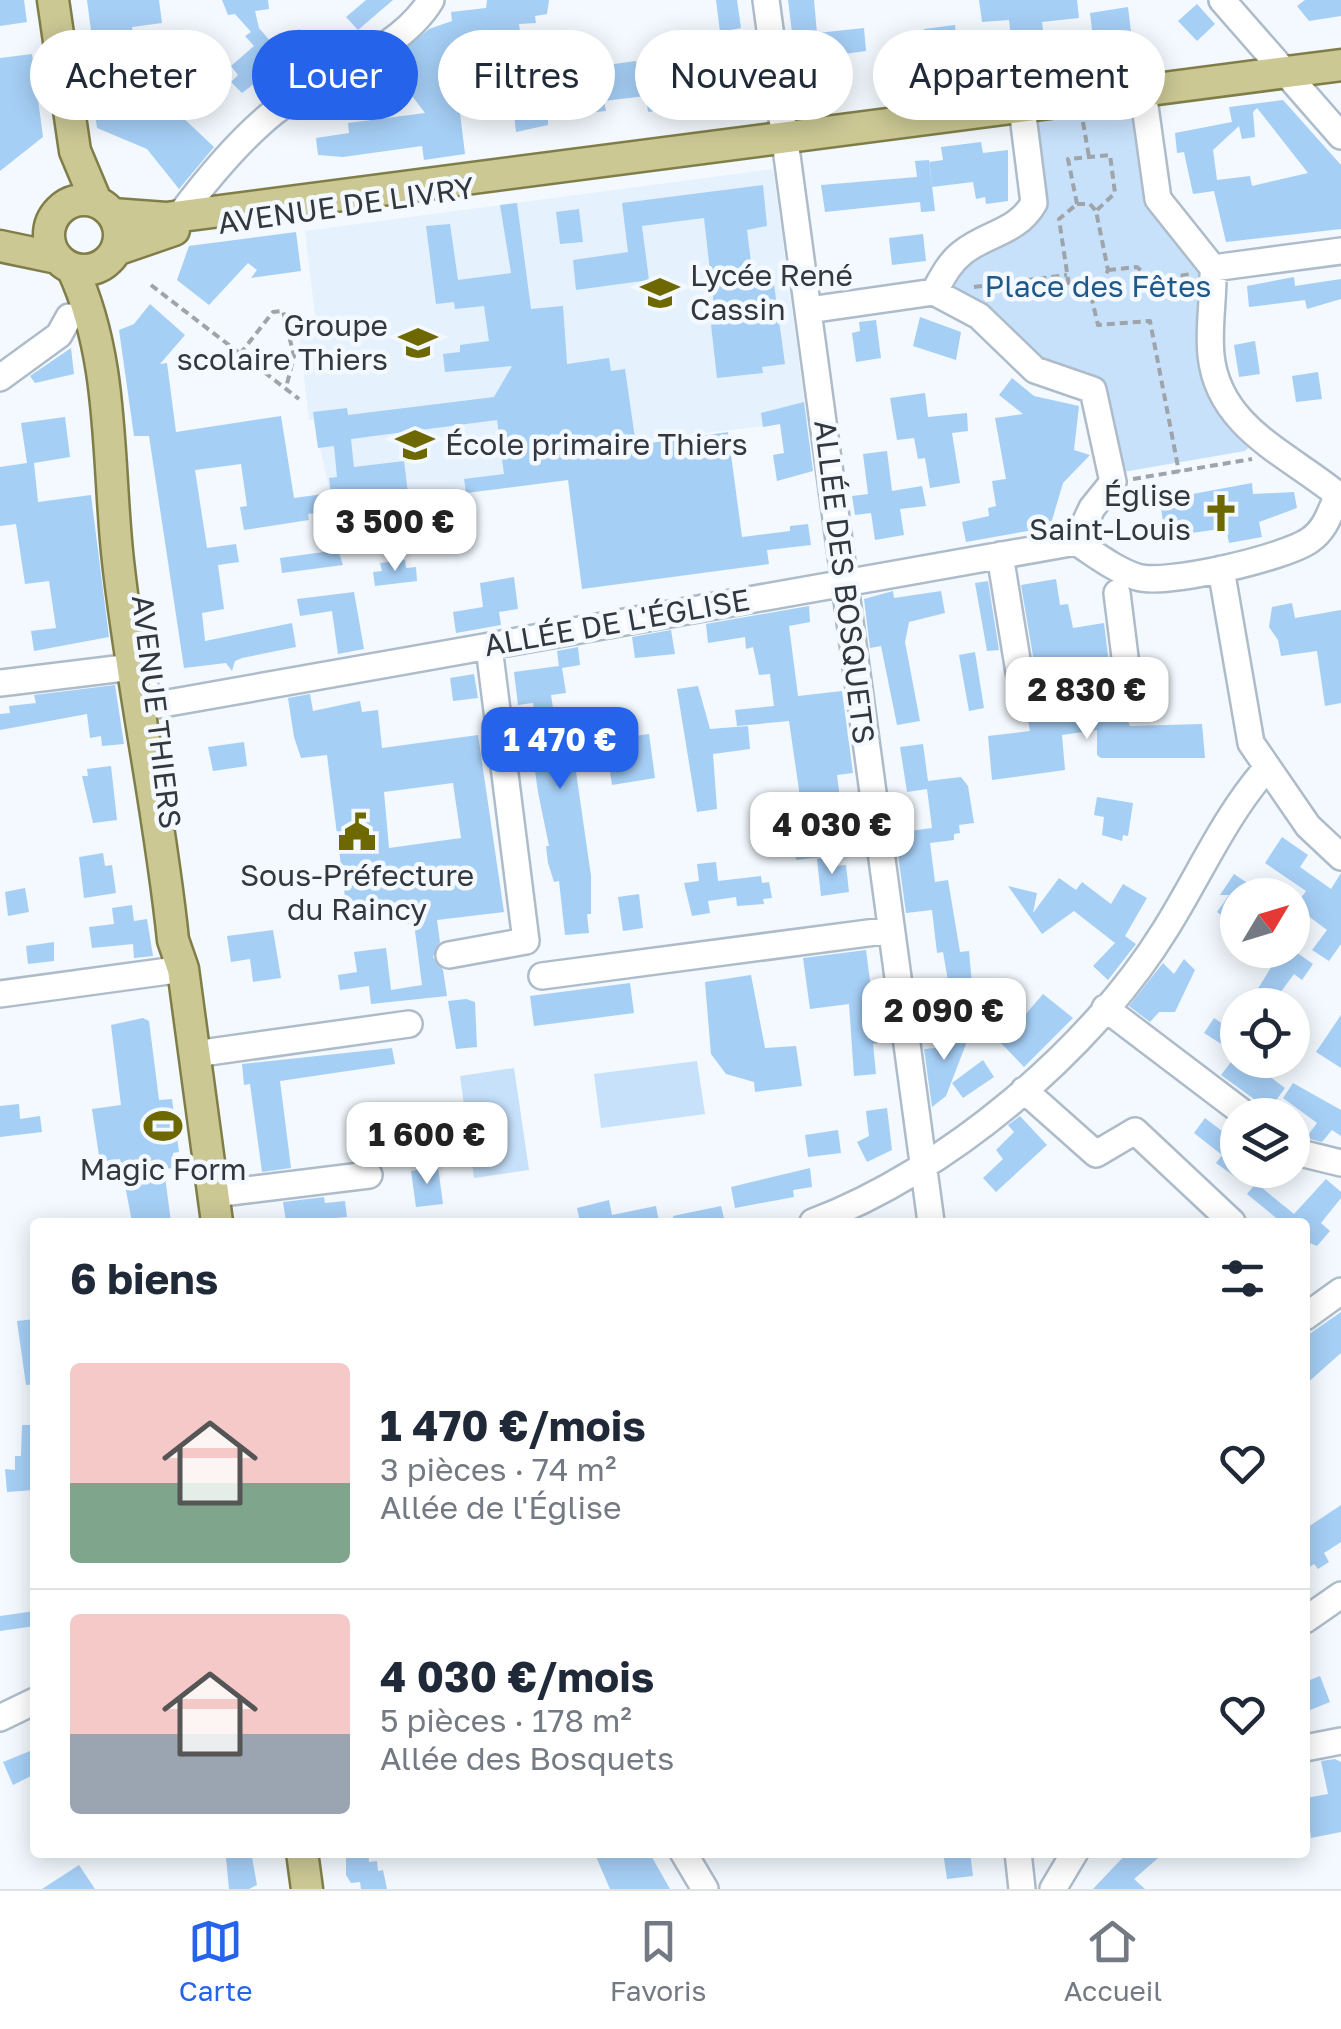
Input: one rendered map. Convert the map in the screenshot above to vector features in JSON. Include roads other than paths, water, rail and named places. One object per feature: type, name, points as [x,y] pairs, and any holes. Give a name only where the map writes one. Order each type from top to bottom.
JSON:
[{"type":"main road","points":[[0,246],[83,209],[54,0]]},
{"type":"main road","name":"AVENUE DE LIVRY","points":[[1165,89],[1341,65]]},
{"type":"main road","name":"AVENUE DE LIVRY","points":[[83,209],[138,218],[180,216],[933,120]]},
{"type":"main road","name":"AVENUE DE LIVRY","points":[[0,246],[64,264],[110,257],[167,231],[486,186],[578,167]]},
{"type":"main road","name":"AVENUE THIERS","points":[[102,378],[110,257],[119,231],[83,209],[49,240],[83,293],[102,378],[132,668],[173,940],[183,969],[215,1208]]},
{"type":"main road","name":"AVENUE THIERS","points":[[112,458],[133,539],[157,705],[186,938],[183,969]]},
{"type":"main road","points":[[303,1858],[307,1889]]},
{"type":"street","points":[[180,216],[236,147],[274,112],[395,36],[421,16],[431,0]]},
{"type":"street","name":"ALLÉE DES BOSQUETS","points":[[766,0],[931,1218]]},
{"type":"street","points":[[1222,0],[1341,136]]},
{"type":"street","points":[[934,292],[946,269],[964,251],[1018,224],[1034,203],[1024,120]]},
{"type":"street","points":[[809,310],[934,292],[979,316],[1035,370],[1094,390],[1113,482],[1092,508],[1076,542],[1141,579],[1264,560],[1310,540],[1323,529],[1340,494],[1281,454],[1234,415],[1222,398],[1210,351],[1213,268],[1194,239],[1158,199],[1148,120]]},
{"type":"street","points":[[1213,268],[1341,252]]},
{"type":"street","points":[[0,378],[59,335],[69,317]]},
{"type":"street","name":"ALLÉE DE L'ÉGLISE","points":[[157,705],[1076,542]]},
{"type":"street","points":[[1000,554],[1019,672],[1023,687],[1034,693],[1054,693],[1127,673],[1116,594]]},
{"type":"street","points":[[118,560],[130,575],[147,699],[157,705]]},
{"type":"street","points":[[1221,569],[1251,743],[1308,826],[1341,857]]},
{"type":"street","points":[[449,955],[526,941],[489,646]]},
{"type":"street","points":[[0,683],[132,668]]},
{"type":"street","points":[[821,1218],[924,1164],[1024,1090],[1105,1008],[1164,933],[1231,813],[1266,769]]},
{"type":"street","points":[[660,946],[889,922]]},
{"type":"street","points":[[542,976],[889,922]]},
{"type":"street","points":[[0,994],[183,969]]},
{"type":"street","points":[[1105,1008],[1224,1098]]},
{"type":"street","points":[[195,1054],[408,1024]]},
{"type":"street","points":[[1024,1090],[1096,1154],[1135,1131],[1228,1218]]},
{"type":"street","points":[[1310,1155],[1341,1163]]},
{"type":"street","points":[[215,1208],[369,1176]]},
{"type":"street","points":[[1310,1308],[1341,1291]]},
{"type":"street","points":[[1310,1617],[1341,1596]]},
{"type":"street","points":[[0,1718],[30,1703]]},
{"type":"street","points":[[1310,1747],[1341,1741]]},
{"type":"street","points":[[687,1858],[705,1889]]},
{"type":"street","points":[[1019,1858],[1022,1889]]},
{"type":"street","points":[[1053,1889],[1071,1858]]},
{"type":"place","name":"Lycée René Cassin","points":[[660,293]]},
{"type":"place","name":"Groupe scolaire Thiers","points":[[418,343]]},
{"type":"place","name":"École primaire Thiers","points":[[415,445]]},
{"type":"place","name":"Église Saint-Louis","points":[[1221,513]]},
{"type":"place","name":"Sous-Préfecture du Raincy","points":[[357,832]]},
{"type":"place","name":"Magic Form","points":[[163,1126]]},
{"type":"park label","name":"Place des Fêtes","points":[[1098,287]]}]
